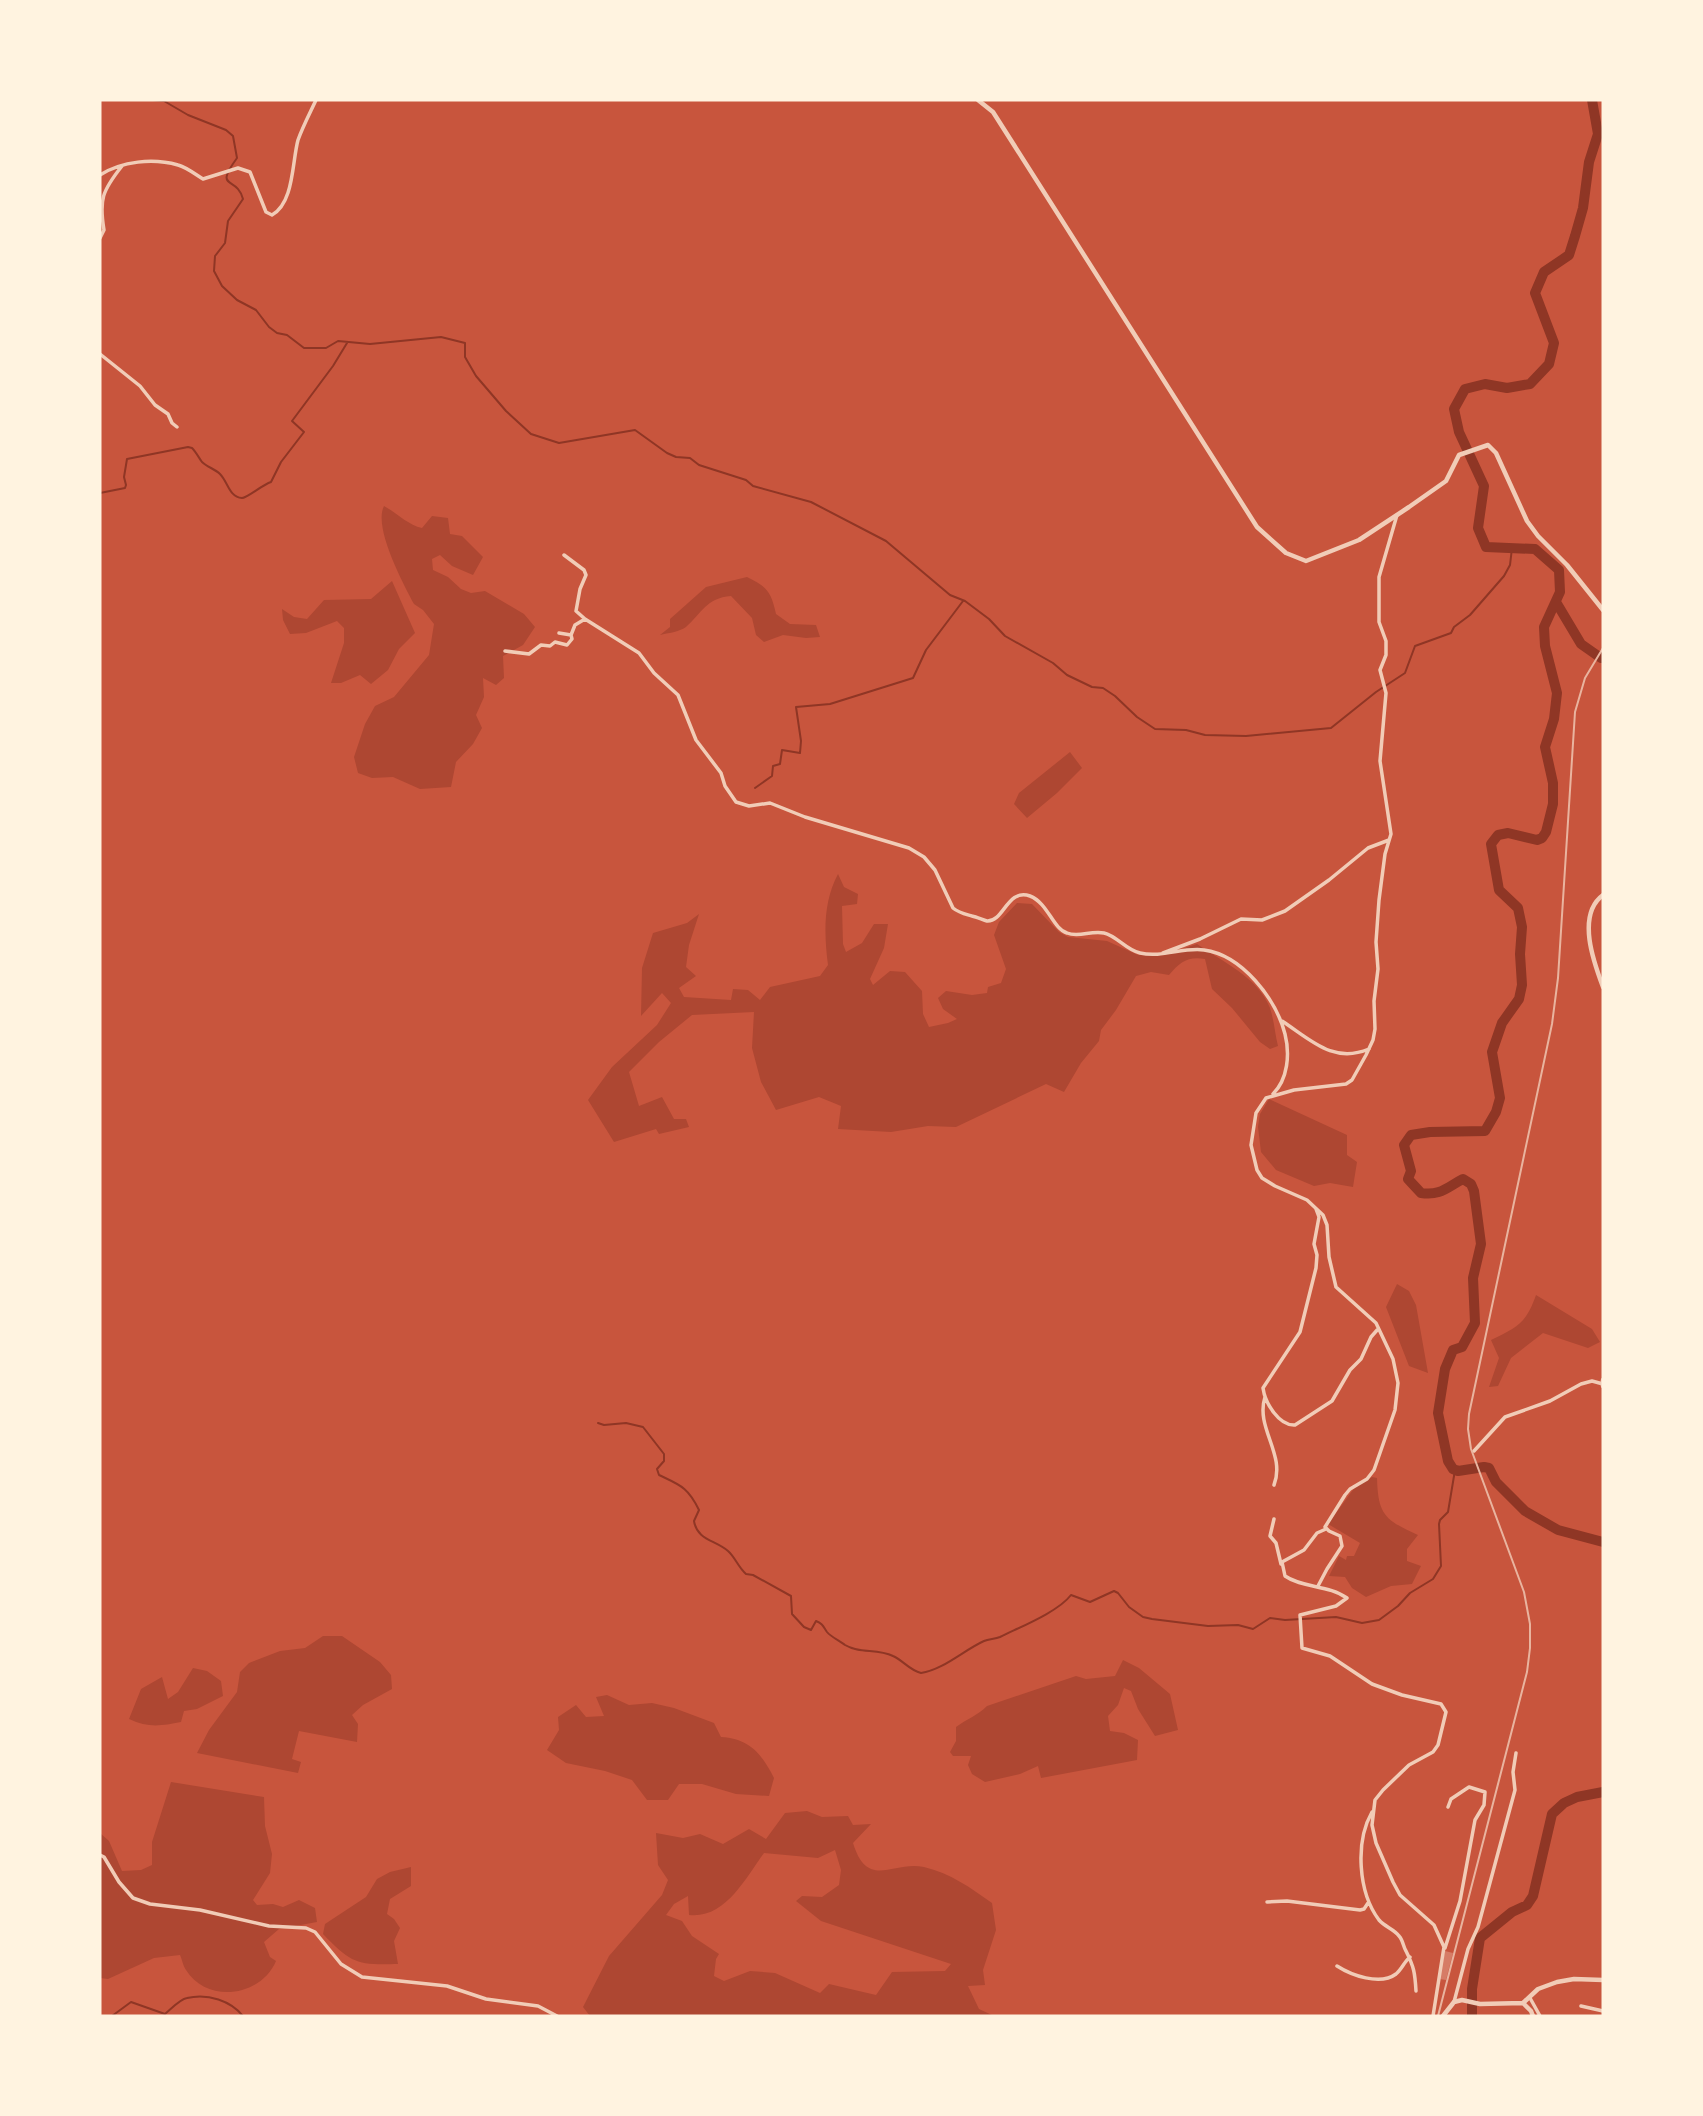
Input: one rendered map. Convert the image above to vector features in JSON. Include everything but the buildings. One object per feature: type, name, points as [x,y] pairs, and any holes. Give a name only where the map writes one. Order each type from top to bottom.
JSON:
[{"type":"street","points":[[100,175],[123,165],[154,160],[180,165],[203,179],[238,168],[250,172],[266,212],[272,215],[280,211],[288,191],[299,139],[316,100]]},
{"type":"street","points":[[978,100],[993,112],[1258,527],[1286,553],[1306,561],[1359,540],[1446,481],[1459,456],[1488,445],[1496,453],[1527,521],[1603,610]]},
{"type":"street","points":[[100,238],[104,230],[100,215],[102,200],[109,182],[123,165]]},
{"type":"street","points":[[100,354],[140,386],[177,427]]},
{"type":"street","points":[[1326,1529],[1328,1521],[1345,1495],[1367,1479],[1374,1470],[1395,1410],[1398,1383],[1393,1359],[1376,1323],[1336,1287],[1329,1257],[1327,1225],[1316,1206],[1262,1178],[1257,1170],[1251,1145],[1256,1113],[1266,1098],[1346,1084],[1358,1070],[1369,1049],[1375,1029],[1374,1001],[1378,969],[1376,942],[1381,882],[1391,834],[1380,761],[1386,693],[1380,670],[1386,655],[1386,641],[1380,622],[1380,577],[1397,515]]},
{"type":"street","points":[[564,555],[584,570],[586,575],[576,611],[639,653],[654,673],[678,695],[696,740],[721,773],[725,786],[736,802],[749,806],[771,803],[805,817],[909,848],[930,864],[953,908],[987,921],[992,920],[1013,898],[1022,895],[1042,904],[1066,933],[1105,933],[1142,954],[1204,950],[1227,958],[1259,986],[1280,1020],[1286,1040],[1287,1062],[1281,1086],[1272,1095]]},
{"type":"street","points":[[505,651],[529,654],[541,645],[550,646],[555,642],[567,645],[572,639],[575,625],[585,619]]},
{"type":"street","points":[[559,633],[571,635]]},
{"type":"street","points":[[1157,954],[1200,939],[1241,919],[1262,920],[1285,911],[1368,848],[1389,840]]},
{"type":"street","points":[[1603,895],[1598,899],[1589,920],[1597,971],[1603,987]]},
{"type":"street","points":[[1280,1020],[1335,1054],[1356,1054],[1369,1049]]},
{"type":"street","points":[[1316,1206],[1319,1217],[1314,1244],[1316,1268],[1300,1332],[1263,1388],[1265,1397],[1283,1422],[1295,1426],[1332,1401],[1378,1329]]},
{"type":"street","points":[[1474,1451],[1505,1417],[1550,1401],[1581,1384],[1592,1381],[1603,1383]]},
{"type":"street","points":[[1265,1397],[1261,1411],[1277,1463],[1274,1485]]},
{"type":"street","points":[[1274,1519],[1269,1536],[1276,1543],[1285,1576],[1290,1580],[1346,1596],[1346,1600],[1336,1606],[1300,1615],[1302,1648],[1330,1656],[1373,1684],[1402,1695],[1441,1704],[1446,1712],[1438,1745],[1433,1752],[1409,1765],[1376,1800],[1365,1825],[1362,1846],[1363,1881],[1368,1903],[1384,1926],[1397,1932],[1414,1966],[1416,1992]]},
{"type":"street","points":[[1281,1566],[1285,1559],[1308,1547],[1317,1533],[1326,1529]]},
{"type":"street","points":[[1318,1586],[1342,1546],[1340,1536],[1326,1529]]},
{"type":"street","points":[[1446,2014],[1454,2002],[1468,1949],[1478,1927],[1515,1790],[1513,1772],[1516,1753]]},
{"type":"street","points":[[1433,2016],[1444,1950],[1460,1901],[1475,1820],[1484,1805],[1485,1791],[1469,1787],[1451,1799],[1448,1807]]},
{"type":"street","points":[[1373,1810],[1372,1825],[1376,1843],[1393,1882],[1400,1895],[1434,1925],[1444,1950]]},
{"type":"street","points":[[100,1855],[133,1898],[150,1904],[200,1910],[269,1926],[306,1928],[315,1932],[341,1964],[362,1977],[447,1986],[486,1999],[538,2006],[557,2016]]},
{"type":"street","points":[[1267,1902],[1287,1901],[1360,1910],[1368,1903]]},
{"type":"street","points":[[1337,1966],[1366,1977],[1384,1979],[1396,1974],[1410,1957]]},
{"type":"street","points":[[1454,2002],[1462,2000],[1480,2004],[1522,2003],[1538,1989],[1557,1982],[1574,1979],[1603,1980]]},
{"type":"street","points":[[1530,1996],[1540,2016]]},
{"type":"street","points":[[1522,2003],[1533,2016]]},
{"type":"street","points":[[1581,2006],[1603,2011]]},
{"type":"shaded area","points":[[384,506],[407,522],[422,528],[432,516],[448,518],[450,534],[462,536],[483,557],[473,575],[452,566],[440,555],[432,559],[433,570],[448,577],[461,589],[471,593],[485,591],[524,614],[535,627],[523,645],[503,656],[504,678],[496,685],[483,678],[484,697],[476,715],[482,728],[473,744],[456,762],[451,787],[420,789],[393,777],[372,778],[358,773],[354,757],[365,724],[375,706],[394,697],[429,655],[434,624],[423,610],[414,604],[397,569],[382,527]]},
{"type":"shaded area","points":[[747,577],[767,591],[776,614],[790,624],[816,625],[820,637],[783,635],[764,642],[756,635],[752,618],[731,596],[710,603],[683,629],[660,635],[670,627],[670,619],[706,587]]},
{"type":"shaded area","points":[[392,581],[415,633],[399,649],[388,670],[371,684],[360,675],[341,683],[331,683],[344,643],[344,628],[337,621],[306,633],[290,634],[283,620],[282,609],[294,617],[307,619],[324,600],[371,599]]},
{"type":"shaded area","points":[[1070,752],[1082,768],[1027,818],[1014,804],[1019,793]]},
{"type":"shaded area","points":[[838,874],[844,887],[858,894],[857,904],[842,906],[843,944],[846,952],[862,943],[874,924],[888,924],[884,948],[870,979],[873,985],[890,971],[905,972],[922,991],[923,1014],[929,1027],[957,1019],[943,1009],[938,998],[946,991],[972,995],[987,993],[988,987],[1001,983],[1006,969],[994,935],[999,922],[1017,903],[1032,904],[1059,932],[1068,937],[1107,941],[1138,955],[1163,955],[1197,944],[1257,987],[1270,1008],[1278,1046],[1270,1049],[1260,1042],[1212,989],[1205,959],[1189,959],[1169,975],[1151,972],[1136,976],[1101,1030],[1099,1041],[1081,1063],[1064,1092],[1046,1084],[956,1127],[928,1126],[891,1132],[838,1129],[841,1106],[819,1097],[776,1110],[761,1082],[752,1048],[754,1012],[692,1015],[659,1042],[629,1072],[639,1106],[662,1097],[674,1119],[686,1119],[689,1127],[659,1134],[656,1129],[614,1142],[588,1100],[612,1067],[657,1025],[671,1003],[662,993],[641,1016],[642,968],[653,933],[687,923],[699,914],[689,945],[686,967],[696,976],[679,988],[684,997],[731,1000],[733,989],[748,990],[760,1000],[770,987],[820,976],[828,965],[827,907]]},
{"type":"shaded area","points":[[1269,1099],[1347,1135],[1347,1155],[1357,1162],[1353,1187],[1330,1183],[1314,1186],[1276,1170],[1261,1152],[1258,1127],[1260,1114]]},
{"type":"shaded area","points":[[1397,1284],[1409,1291],[1416,1305],[1428,1373],[1409,1366],[1386,1307]]},
{"type":"shaded area","points":[[1536,1295],[1592,1329],[1600,1342],[1588,1348],[1543,1333],[1511,1358],[1498,1386],[1489,1387],[1499,1358],[1491,1340],[1520,1324]]},
{"type":"shaded area","points":[[1372,1477],[1377,1478],[1379,1500],[1386,1515],[1398,1525],[1418,1535],[1407,1549],[1407,1561],[1421,1566],[1412,1584],[1391,1586],[1366,1597],[1352,1588],[1345,1577],[1329,1576],[1339,1556],[1346,1560],[1347,1556],[1354,1556],[1360,1543],[1328,1524],[1355,1487]]},
{"type":"shaded area","points":[[323,1636],[342,1636],[380,1662],[391,1675],[392,1689],[363,1705],[352,1715],[358,1724],[357,1742],[299,1731],[292,1759],[301,1762],[298,1773],[197,1753],[209,1730],[237,1692],[240,1672],[249,1663],[280,1651],[305,1648]]},
{"type":"shaded area","points":[[1123,1660],[1139,1668],[1170,1694],[1178,1730],[1155,1736],[1138,1709],[1131,1691],[1124,1688],[1118,1705],[1108,1716],[1110,1731],[1124,1733],[1138,1740],[1137,1760],[1041,1778],[1038,1766],[1020,1774],[985,1782],[972,1774],[968,1765],[971,1756],[953,1756],[950,1752],[956,1741],[956,1727],[987,1706],[1076,1676],[1086,1679],[1115,1676]]},
{"type":"shaded area","points":[[193,1668],[207,1671],[221,1681],[223,1696],[197,1709],[184,1711],[181,1722],[155,1725],[129,1719],[141,1689],[162,1677],[168,1699],[178,1692]]},
{"type":"shaded area","points":[[607,1695],[629,1705],[652,1703],[674,1708],[714,1723],[721,1737],[747,1744],[764,1761],[774,1778],[769,1796],[736,1794],[702,1784],[679,1784],[668,1800],[647,1800],[632,1780],[566,1763],[547,1750],[559,1730],[558,1717],[576,1705],[586,1717],[604,1716],[596,1697]]},
{"type":"shaded area","points":[[171,1782],[264,1797],[265,1826],[272,1854],[270,1873],[253,1900],[257,1905],[273,1904],[283,1907],[299,1900],[315,1908],[317,1922],[279,1929],[264,1942],[270,1957],[276,1961],[269,1973],[246,1989],[220,1992],[207,1988],[195,1981],[186,1970],[180,1955],[154,1958],[108,1979],[100,1978],[100,1833],[109,1841],[122,1871],[141,1870],[152,1865],[152,1842]]},
{"type":"shaded area","points":[[807,1811],[822,1817],[848,1816],[853,1825],[871,1824],[853,1843],[859,1858],[866,1866],[874,1870],[924,1867],[960,1882],[992,1903],[996,1930],[983,1970],[985,1985],[968,1986],[979,2009],[994,2016],[590,2016],[583,2007],[609,1956],[662,1895],[668,1880],[658,1865],[656,1833],[683,1838],[700,1834],[723,1844],[749,1829],[766,1839],[785,1813]],"holes":[[[835,1850],[841,1870],[839,1885],[822,1897],[802,1896],[796,1901],[821,1921],[951,1964],[945,1971],[892,1972],[876,1995],[829,1984],[820,1993],[775,1973],[750,1971],[724,1981],[714,1976],[719,1954],[692,1936],[682,1921],[666,1915],[674,1904],[688,1896],[689,1915],[702,1915],[713,1911],[733,1895],[764,1853],[818,1858]]]},
{"type":"shaded area","points":[[411,1867],[411,1886],[390,1899],[387,1914],[400,1928],[394,1941],[398,1964],[356,1961],[323,1934],[325,1924],[366,1897],[377,1879],[390,1872]]},
{"type":"waterway","points":[[100,100],[118,100]]},
{"type":"waterway","points":[[153,100],[164,101],[188,115],[226,130],[233,136],[237,158],[227,179],[243,199],[228,221],[225,243],[215,256],[214,271],[222,286],[237,300],[256,310],[277,333],[287,335],[304,348],[326,348],[338,341],[370,344],[441,337],[465,343],[465,357],[476,376],[506,411],[531,434],[559,443],[635,430],[676,457],[690,458],[699,465],[746,480],[753,486],[811,502],[886,541],[950,595],[965,601],[989,619],[1005,636],[1053,663],[1067,675],[1092,687],[1103,688],[1155,729],[1186,730],[1205,735],[1246,736],[1331,728],[1405,673],[1415,646],[1451,633],[1454,627],[1470,615],[1504,576],[1510,565],[1512,548]]},
{"type":"waterway","points":[[1592,100],[1598,134],[1589,162],[1583,208],[1575,236],[1569,255],[1544,272],[1535,293],[1554,343],[1549,364],[1530,384],[1507,388],[1485,384],[1465,389],[1454,409],[1459,432],[1484,486],[1478,528],[1486,547],[1535,549],[1559,570],[1560,592],[1544,627],[1545,646],[1557,693],[1554,719],[1545,747],[1553,783],[1553,804],[1542,838],[1537,840],[1508,833],[1498,835],[1491,844],[1499,890],[1518,908],[1522,927],[1522,985],[1519,999],[1502,1023],[1492,1052],[1500,1098],[1496,1112],[1485,1131],[1411,1135],[1404,1145],[1411,1171],[1408,1179],[1421,1193],[1439,1192],[1463,1179],[1471,1184],[1474,1191],[1481,1244],[1473,1278],[1475,1323],[1462,1347],[1453,1350],[1445,1369],[1438,1413],[1448,1461],[1453,1469],[1458,1471],[1489,1468],[1496,1482],[1525,1511],[1558,1530],[1603,1542]]},
{"type":"waterway","points":[[100,493],[125,488],[127,459],[188,447],[192,448],[204,464],[220,474],[231,492],[238,497],[242,498],[271,482],[281,462],[304,432],[292,421],[347,343]]},
{"type":"waterway","points":[[755,788],[772,776],[773,766],[780,764],[782,750],[800,753],[796,707],[830,704],[913,678],[926,650],[963,601]]},
{"type":"waterway","points":[[1556,602],[1581,644],[1601,658]]},
{"type":"waterway","points":[[598,1423],[626,1423],[643,1427],[664,1454],[664,1461],[657,1469],[659,1475],[683,1488],[695,1502],[699,1510],[694,1521],[699,1532],[728,1551],[746,1574],[753,1575],[791,1596],[792,1614],[804,1627],[811,1630],[816,1621],[822,1624],[831,1636],[851,1648],[887,1654],[921,1673],[945,1664],[984,1641],[1000,1637],[1038,1619],[1071,1595],[1090,1602],[1114,1591],[1143,1617],[1208,1626],[1238,1625],[1253,1629],[1270,1618],[1285,1620],[1336,1617],[1362,1623],[1379,1620],[1410,1593],[1433,1579],[1441,1566],[1439,1524],[1448,1512],[1455,1470]]},
{"type":"waterway","points":[[1472,2016],[1472,1989],[1480,1938],[1512,1912],[1527,1905],[1533,1896],[1552,1814],[1564,1803],[1577,1797],[1603,1792]]},
{"type":"waterway","points":[[112,2016],[131,2002],[165,2014],[184,1999],[195,1997],[226,2002],[243,2016]]},
{"type":"railway","points":[[1438,2016],[1527,1672],[1530,1648],[1530,1624],[1524,1592],[1471,1449],[1469,1414],[1552,1024],[1558,978],[1575,712],[1585,678],[1603,648]]}]
